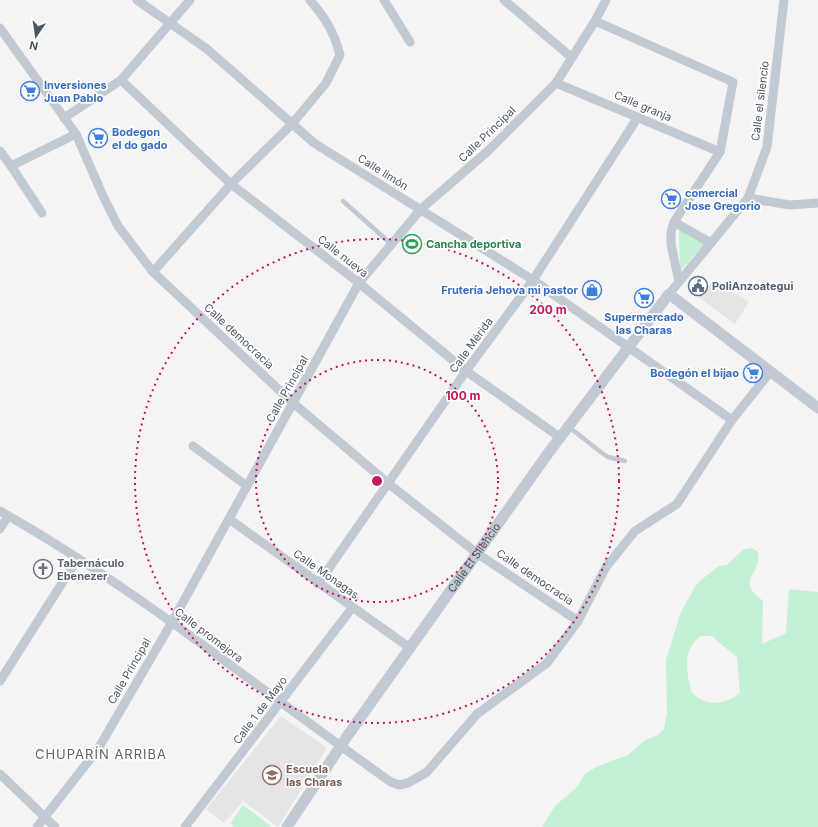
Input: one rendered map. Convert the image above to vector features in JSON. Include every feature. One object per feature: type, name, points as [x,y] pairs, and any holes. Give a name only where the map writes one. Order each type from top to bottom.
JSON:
[{"type":"street","name":"Calle limón","points":[[136,0],[207,49],[314,143],[533,280],[732,420]]},
{"type":"street","points":[[64,118],[120,80],[190,0]]},
{"type":"street","points":[[153,272],[231,184],[292,124],[326,83],[340,56],[335,35],[323,15],[310,0]]},
{"type":"street","points":[[384,0],[410,42]]},
{"type":"street","points":[[504,0],[571,57]]},
{"type":"street","name":"Calle Principal","points":[[37,827],[98,749],[172,622],[358,283],[421,209],[488,151],[556,83],[595,21],[606,0]]},
{"type":"street","name":"Calle el silencio","points":[[669,294],[748,198],[766,147],[784,0]]},
{"type":"street","points":[[595,21],[733,82],[720,152],[674,222],[671,232],[671,244],[679,282]]},
{"type":"street","name":"Calle democracia","points":[[0,28],[76,134],[118,226],[153,272],[293,403],[389,484],[478,554],[578,621]]},
{"type":"street","name":"Calle nueva","points":[[120,80],[231,184],[358,283],[466,371],[561,438]]},
{"type":"street","name":"Calle granja","points":[[556,83],[720,152]]},
{"type":"street","name":"Calle Mérida","points":[[318,584],[389,484],[466,371],[533,280],[638,117]]},
{"type":"street","points":[[11,166],[76,134]]},
{"type":"street","points":[[0,151],[42,213]]},
{"type":"street","points":[[748,198],[790,205],[818,203]]},
{"type":"street","points":[[674,222],[711,242]]},
{"type":"street","points":[[669,294],[818,408]]},
{"type":"street","name":"Calle El Silencio","points":[[287,827],[340,746],[410,648],[569,427],[669,294]]},
{"type":"street","points":[[578,621],[606,567],[635,531],[677,504],[732,420],[771,371]]},
{"type":"street","points":[[193,446],[247,486]]},
{"type":"street","points":[[0,529],[4,514]]},
{"type":"street","name":"Calle promejora","points":[[4,514],[78,558],[172,622],[340,746],[391,782],[399,785],[408,783],[427,772],[477,714],[547,663],[578,621]]},
{"type":"street","name":"Calle Monagas","points":[[229,519],[318,584],[410,648]]},
{"type":"street","points":[[0,681],[78,558]]},
{"type":"street","name":"Calle 1 de Mayo","points":[[185,827],[352,608]]},
{"type":"street","points":[[0,774],[55,827]]},
{"type":"lane","points":[[342,201],[392,244]]},
{"type":"lane","points":[[569,427],[608,457],[625,461]]},
{"type":"shaded area","points":[[715,281],[749,302],[735,324],[698,297]]},
{"type":"shaded area","name":"Escuela las Charas","points":[[281,716],[327,748],[278,827],[243,801],[224,823],[206,809]]},
{"type":"green space","points":[[679,229],[705,244],[680,271]]},
{"type":"green space","name":"Cancha deportiva","points":[[406,234],[423,246],[417,253],[400,242]]},
{"type":"green space","points":[[752,548],[758,552],[758,561],[749,582],[750,587],[763,601],[762,644],[786,633],[789,589],[818,592],[818,827],[542,827],[555,806],[577,787],[585,774],[598,766],[628,755],[645,740],[658,735],[664,729],[667,714],[666,660],[681,612],[696,585],[701,580],[719,566],[727,565],[744,549]],"holes":[[[701,636],[713,636],[737,657],[740,693],[728,700],[716,703],[704,701],[692,693],[687,670],[688,654],[695,641]]]},
{"type":"green space","points":[[243,805],[272,827],[235,827],[230,824]]},
{"type":"place","name":"Inversiones Juan Pablo","points":[[30,91]]},
{"type":"place","name":"Bodegon el do gado","points":[[98,138]]},
{"type":"place","name":"comercial Jose Gregorio","points":[[671,199]]},
{"type":"place","name":"Cancha deportiva","points":[[412,244]]},
{"type":"place","name":"PoliAnzoategui","points":[[698,286]]},
{"type":"place","name":"Frutería Jehova mi pastor","points":[[592,290]]},
{"type":"place","name":"Supermercado las Charas","points":[[644,298]]},
{"type":"place","name":"Bodegón el bijao","points":[[753,373]]},
{"type":"place","name":"Tabernáculo Ebenezer","points":[[43,569]]},
{"type":"place","name":"Escuela las Charas","points":[[272,775]]},
{"type":"district","name":"CHUPARÍN ARRIBA","points":[[101,754]]}]
